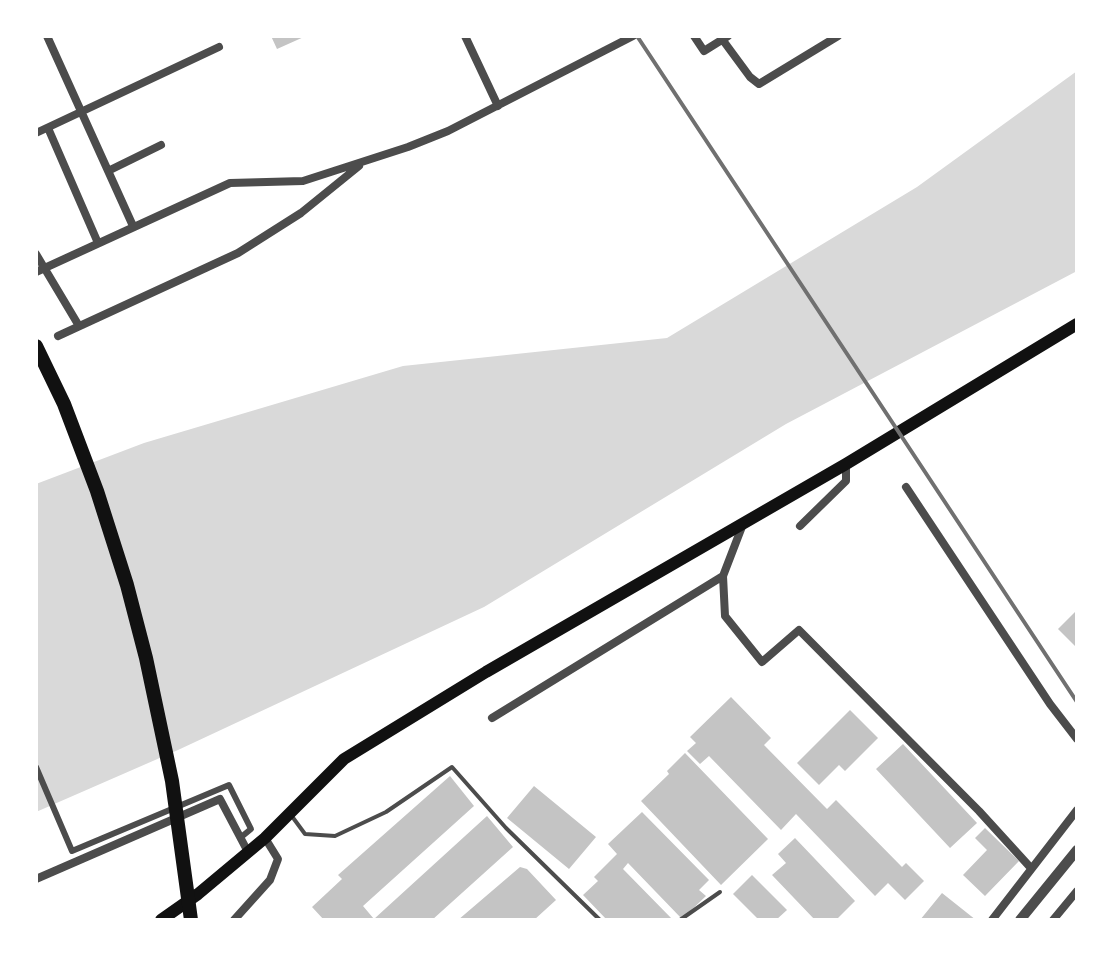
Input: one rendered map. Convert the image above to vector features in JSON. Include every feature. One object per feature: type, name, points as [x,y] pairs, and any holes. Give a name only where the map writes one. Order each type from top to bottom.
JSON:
[{"type":"highway","points":[[36,346],[64,404],[113,540],[146,658],[172,781],[191,920]]},
{"type":"main road","points":[[161,920],[198,894],[265,838],[344,759],[486,672],[846,464],[1077,324]]},
{"type":"street","points":[[47,36],[133,226]]},
{"type":"street","points":[[465,36],[498,106]]},
{"type":"street","points":[[36,272],[230,183],[303,181],[448,131],[633,36]]},
{"type":"street","points":[[694,36],[704,51],[725,38],[750,77],[759,84],[838,36]]},
{"type":"street","points":[[36,133],[219,47]]},
{"type":"street","points":[[48,128],[98,243]]},
{"type":"street","points":[[108,171],[161,145]]},
{"type":"street","points":[[58,336],[238,253],[301,213],[362,163]]},
{"type":"street","points":[[36,254],[79,326]]},
{"type":"street","points":[[800,526],[846,481],[846,464]]},
{"type":"street","points":[[906,487],[1050,704],[1077,739]]},
{"type":"street","points":[[744,521],[723,576],[725,616],[762,662],[799,630],[979,811],[1030,867]]},
{"type":"street","points":[[492,718],[723,576]]},
{"type":"street","points":[[36,767],[72,851],[229,785],[251,829],[240,838]]},
{"type":"street","points":[[36,879],[220,799],[248,852]]},
{"type":"street","points":[[992,920],[1077,810]]},
{"type":"street","points":[[234,920],[270,880],[278,859],[265,838]]},
{"type":"street","points":[[1020,920],[1077,850]]},
{"type":"street","points":[[1053,920],[1075,897]]},
{"type":"lane","points":[[291,815],[305,834],[335,836],[386,812],[452,767],[506,828],[600,920]]},
{"type":"lane","points":[[680,920],[720,892]]},
{"type":"shaded area","points":[[1077,71],[1077,271],[786,424],[484,607],[178,750],[36,812],[36,484],[144,443],[403,366],[667,338],[917,187]]},
{"type":"building","points":[[271,36],[306,36],[277,49]]},
{"type":"building","points":[[1077,610],[1077,648],[1058,629]]},
{"type":"building","points":[[731,697],[771,738],[764,745],[827,809],[836,800],[902,867],[906,863],[924,881],[905,900],[888,883],[875,896],[796,814],[781,830],[709,756],[700,764],[687,751],[696,743],[690,737]]},
{"type":"building","points":[[850,710],[878,738],[845,771],[839,765],[819,785],[797,763]]},
{"type":"building","points":[[903,744],[977,823],[950,848],[876,769]]},
{"type":"building","points":[[685,753],[768,839],[721,885],[641,801]]},
{"type":"building","points":[[450,776],[474,806],[363,906],[374,919],[487,816],[513,847],[432,920],[324,920],[312,907],[342,879],[338,875]]},
{"type":"building","points":[[534,786],[596,837],[569,869],[507,818]]},
{"type":"building","points":[[642,812],[709,880],[699,890],[706,896],[682,919],[628,863],[623,869],[673,920],[607,920],[583,895],[598,881],[594,877],[617,854],[608,844]]},
{"type":"building","points":[[985,828],[1019,861],[985,896],[963,875],[987,850],[975,838]]},
{"type":"building","points":[[795,838],[855,901],[836,920],[815,920],[772,875],[786,863],[778,854]]},
{"type":"building","points":[[520,867],[527,869],[556,900],[534,920],[458,920]]},
{"type":"building","points":[[752,875],[787,910],[776,920],[759,920],[733,894]]},
{"type":"building","points":[[942,893],[976,920],[920,920]]},
{"type":"railway","points":[[637,36],[1077,702]]}]
